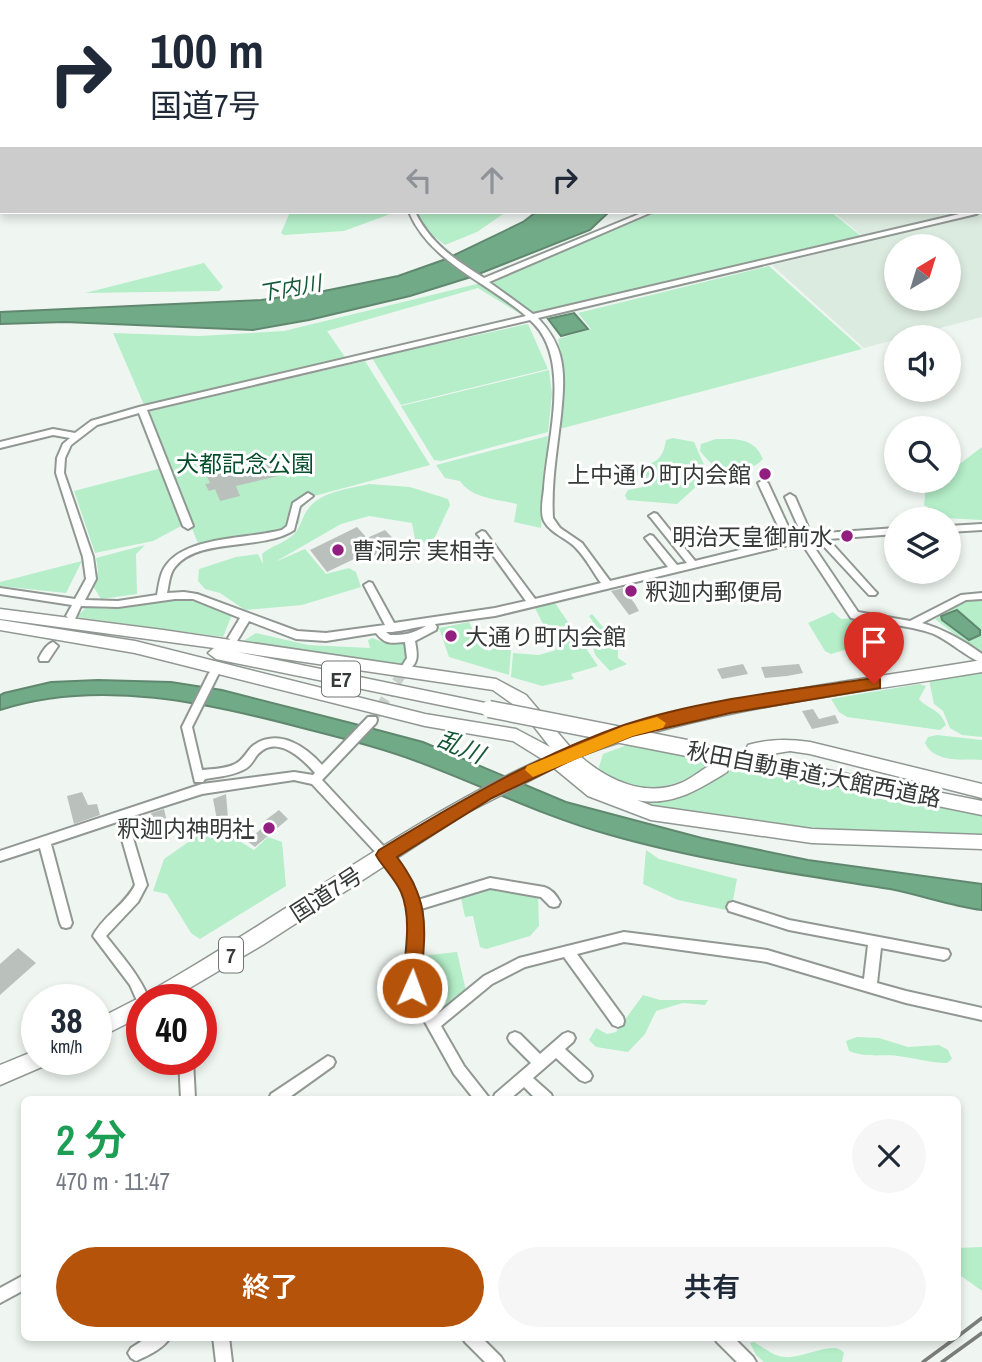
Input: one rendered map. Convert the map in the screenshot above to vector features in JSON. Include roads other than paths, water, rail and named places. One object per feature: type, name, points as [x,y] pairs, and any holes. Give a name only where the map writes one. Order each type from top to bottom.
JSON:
[{"type":"highway","name":"秋田自動車道;大館西道路","points":[[0,614],[77,621],[194,649],[982,808]]},
{"type":"highway","points":[[77,621],[496,685],[520,699],[561,757],[594,791],[651,813],[812,836],[982,842]]},
{"type":"highway","name":"秋田自動車道;大館西道路","points":[[0,624],[194,649]]},
{"type":"highway","points":[[0,624],[135,647],[425,720],[500,730],[528,740],[561,757],[606,785],[643,795],[683,789],[721,767]]},
{"type":"highway","name":"国道7号","points":[[180,984],[248,944],[486,793],[561,757],[629,730],[730,706],[982,666]]},
{"type":"highway","points":[[754,750],[790,745],[810,748],[982,791]]},
{"type":"highway","points":[[0,1075],[21,1066]]},
{"type":"street","points":[[413,214],[423,234],[532,318],[550,338],[558,366],[548,519],[557,530],[579,545],[608,585]]},
{"type":"street","points":[[484,281],[644,214]]},
{"type":"street","points":[[77,621],[80,601],[91,579],[88,557],[60,473],[61,458],[75,436],[94,423],[142,408],[968,214]]},
{"type":"street","points":[[142,408],[188,526]]},
{"type":"street","points":[[0,445],[53,432],[75,436]]},
{"type":"street","points":[[763,483],[790,541]]},
{"type":"street","points":[[162,597],[170,566],[183,556],[202,549],[285,532],[291,527],[296,505],[308,496]]},
{"type":"street","points":[[790,497],[805,537],[855,615],[914,623],[950,636],[982,659]]},
{"type":"street","points":[[654,516],[693,564]]},
{"type":"street","points":[[961,528],[982,527]]},
{"type":"street","points":[[0,591],[120,604],[162,597],[194,596],[246,617],[311,637],[455,620],[805,537],[884,532]]},
{"type":"street","points":[[482,534],[533,603]]},
{"type":"street","points":[[820,536],[872,593]]},
{"type":"street","points":[[650,538],[675,569]]},
{"type":"street","points":[[369,585],[392,629]]},
{"type":"street","points":[[914,623],[964,597],[982,596]]},
{"type":"street","points":[[233,638],[246,617]]},
{"type":"street","points":[[379,630],[387,639],[410,638],[455,620]]},
{"type":"street","points":[[407,666],[411,659],[410,638]]},
{"type":"street","points":[[44,658],[53,646]]},
{"type":"street","points":[[202,789],[187,727],[194,707],[211,678]]},
{"type":"street","points":[[0,856],[202,789],[294,776],[318,777],[372,720]]},
{"type":"street","points":[[198,775],[238,768],[255,750],[270,743],[298,749],[309,755],[318,777],[408,886],[414,906],[412,988],[459,1070],[481,1096]]},
{"type":"street","points":[[121,816],[141,885],[139,893],[107,922],[99,936],[136,984]]},
{"type":"street","points":[[44,841],[66,923]]},
{"type":"street","points":[[414,906],[490,883],[544,892],[554,901]]},
{"type":"street","points":[[733,907],[789,925],[944,954]]},
{"type":"street","points":[[433,1025],[488,980],[523,962],[624,937],[767,956],[906,997],[982,1014]]},
{"type":"street","points":[[870,985],[875,942]]},
{"type":"street","points":[[567,951],[618,1021]]},
{"type":"street","points":[[515,1038],[540,1063]]},
{"type":"street","points":[[503,1096],[568,1038]]},
{"type":"street","points":[[556,1049],[585,1076]]},
{"type":"street","points":[[280,1096],[328,1062]]},
{"type":"street","points":[[187,1075],[188,1096]]},
{"type":"street","points":[[524,1078],[543,1096]]},
{"type":"street","points":[[0,1296],[21,1284]]},
{"type":"street","points":[[136,1353],[156,1341]]},
{"type":"street","points":[[221,1341],[224,1362]]},
{"type":"street","points":[[474,1341],[496,1362]]},
{"type":"street","points":[[729,1341],[748,1362]]},
{"type":"tunnel","points":[[372,720],[407,666]]},
{"type":"railway","points":[[961,1334],[982,1318]]},
{"type":"railway","points":[[942,1362],[982,1333]]},
{"type":"railway","points":[[923,1362],[952,1341]]},
{"type":"place","name":"上中通り町内会館","points":[[765,474]]},
{"type":"place","name":"明治天皇御前水","points":[[847,536]]},
{"type":"place","name":"曹洞宗 実相寺","points":[[338,550]]},
{"type":"place","name":"釈迦内郵便局","points":[[631,591]]},
{"type":"place","name":"大通り町内会館","points":[[451,636]]},
{"type":"place","name":"釈迦内神明社","points":[[269,828]]},
{"type":"water label","name":"下内川","points":[[290,288]]},
{"type":"water label","name":"乱川","points":[[461,746]]},
{"type":"park label","name":"犬都記念公園","points":[[245,463]]}]
